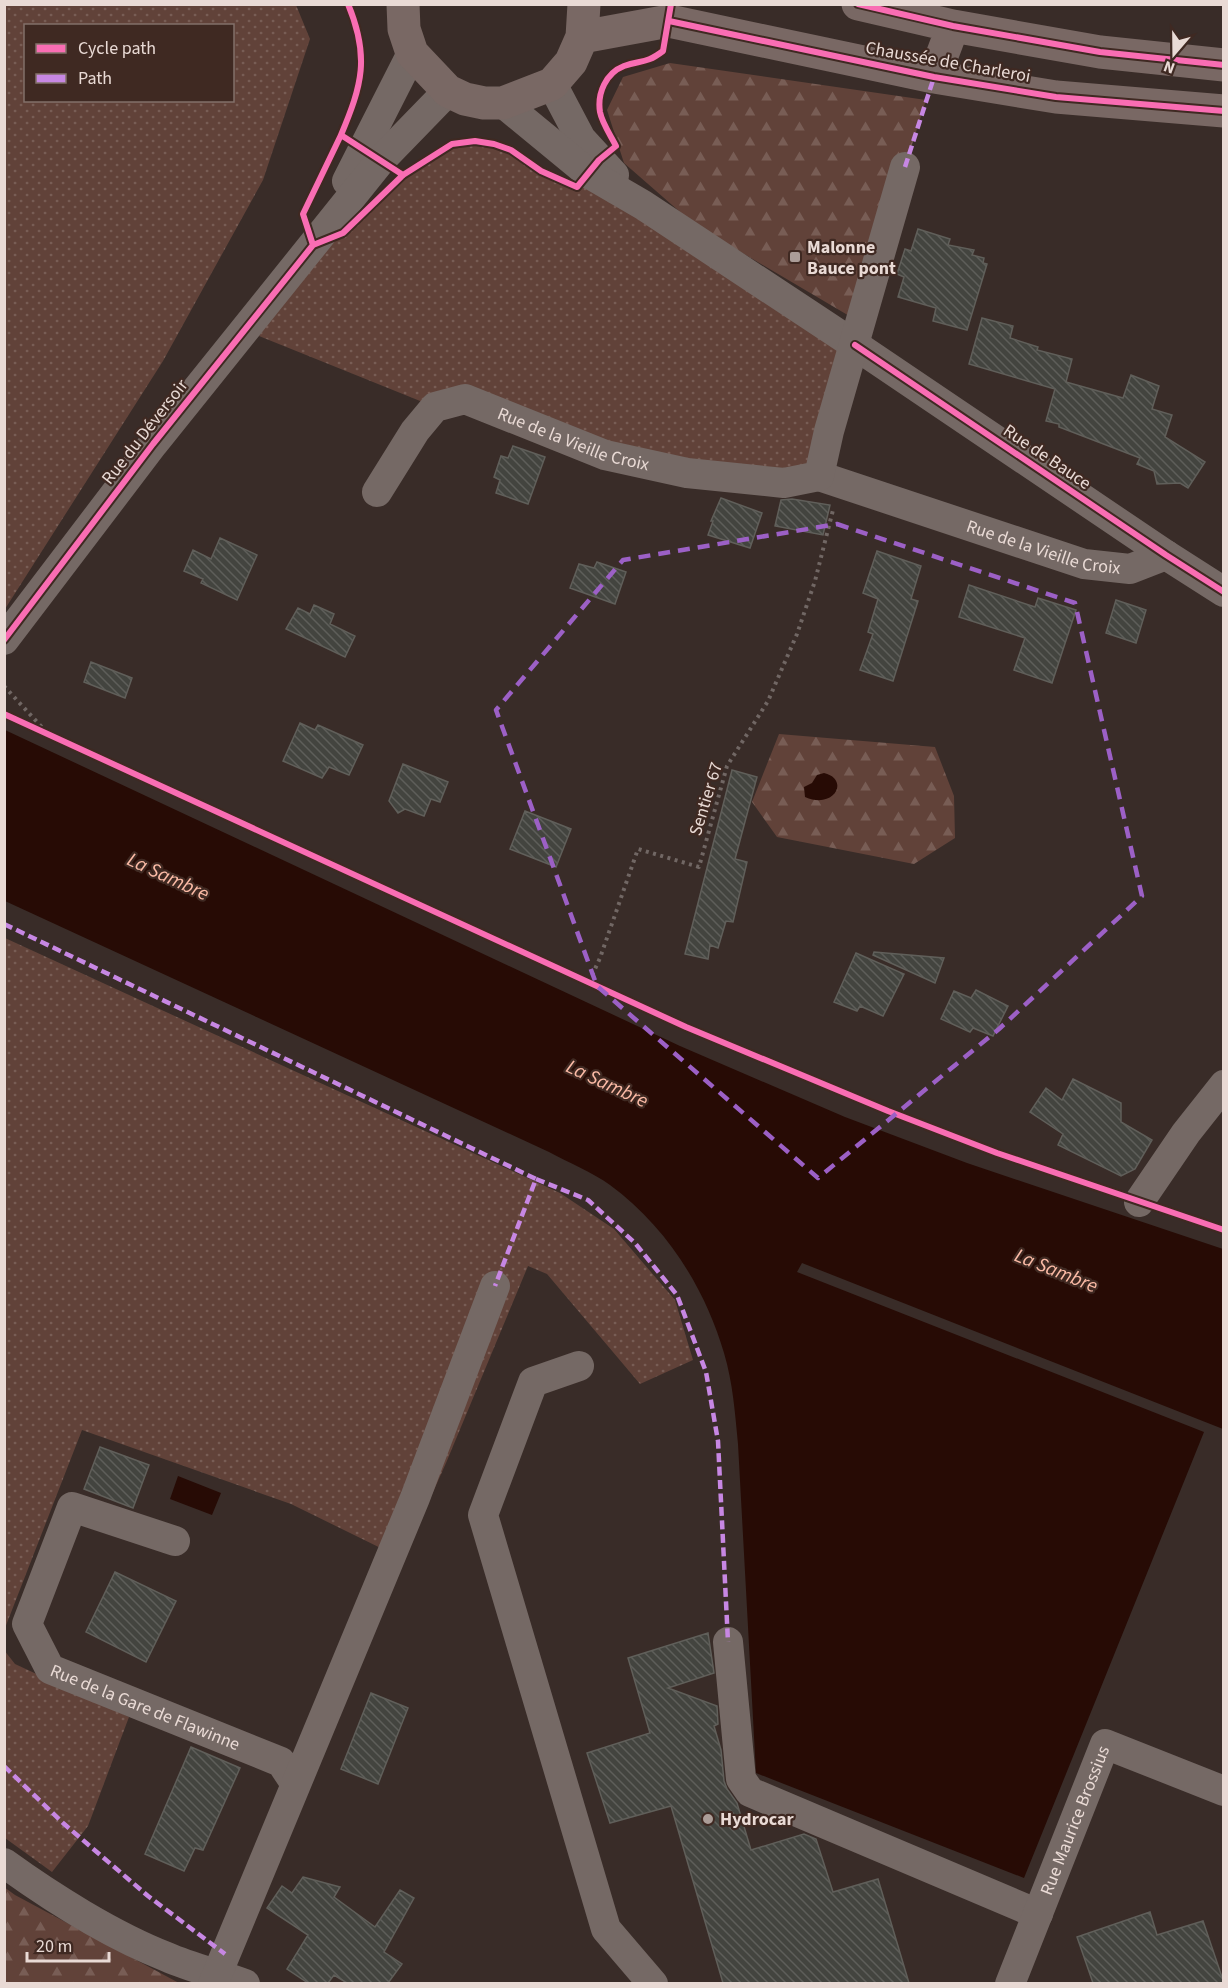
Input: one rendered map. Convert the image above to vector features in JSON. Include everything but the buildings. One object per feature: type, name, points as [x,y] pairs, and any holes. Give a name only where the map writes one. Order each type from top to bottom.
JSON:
[{"type":"main road","points":[[403,4],[404,29],[412,53],[448,91],[465,99],[503,104],[552,84],[571,62],[582,37],[584,4]]},
{"type":"main road","name":"Chaussée de Charleroi","points":[[858,4],[956,15],[1100,52],[1224,65]]},
{"type":"main road","name":"Chaussée de Charleroi","points":[[934,77],[956,15]]},
{"type":"main road","name":"Chaussée de Charleroi","points":[[582,37],[669,21],[934,77],[1056,96],[1224,111]]},
{"type":"street","name":"Rue du Déversoir","points":[[313,245],[412,53]]},
{"type":"street","name":"Rue de Bauce","points":[[552,84],[580,139],[643,205]]},
{"type":"street","name":"Rue du Déversoir","points":[[4,640],[153,444],[381,160],[448,91]]},
{"type":"street","name":"Rue de Bauce","points":[[503,104],[588,173],[643,205],[1224,592]]},
{"type":"street","points":[[828,479],[829,431],[905,167]]},
{"type":"street","name":"Rue de la Vieille Croix","points":[[377,492],[415,431],[435,406],[465,399],[605,455],[687,473],[784,483],[828,479],[1084,564],[1130,569],[1166,555]]},
{"type":"street","points":[[1139,1202],[1186,1133],[1224,1085]]},
{"type":"street","points":[[215,1978],[415,1498],[495,1286]]},
{"type":"street","points":[[579,1366],[532,1382],[483,1515],[606,1929],[652,1983]]},
{"type":"street","name":"Rue de la Gare de Flawinne","points":[[175,1541],[72,1507],[27,1624],[50,1669],[281,1762],[295,1782]]},
{"type":"street","points":[[728,1642],[741,1779],[750,1792],[1038,1914]]},
{"type":"street","name":"Rue Maurice Brossius","points":[[1010,1983],[1105,1744],[1224,1791]]},
{"type":"street","points":[[4,1863],[129,1941],[215,1978],[245,1983]]},
{"type":"path","points":[[4,686],[49,735]]},
{"type":"path","points":[[31,727],[49,735]]},
{"type":"highlighted area","points":[[837,524],[1075,603],[1142,896],[999,1029],[818,1178],[597,986],[496,710],[623,560]]},
{"type":"green space","points":[[5,4],[296,5],[310,39],[263,180],[163,361],[5,609]]},
{"type":"green space","points":[[670,63],[926,100],[905,167],[851,317],[695,225],[624,163],[607,110],[623,77]]},
{"type":"green space","points":[[475,141],[511,150],[541,171],[577,187],[588,173],[855,345],[819,476],[784,483],[435,407],[259,336],[320,242],[343,233],[403,175],[435,153],[452,144]]},
{"type":"green space","points":[[779,734],[935,747],[954,796],[955,838],[914,864],[777,837],[752,802]]},
{"type":"green space","points":[[5,938],[560,1193],[614,1229],[675,1300],[693,1360],[640,1384],[547,1274],[528,1266],[446,1463],[403,1559],[291,1504],[82,1430],[5,1628]]},
{"type":"green space","points":[[4,1650],[15,1664],[129,1717],[88,1826],[52,1872],[5,1838]]},
{"type":"green space","points":[[4,1887],[15,1895],[179,1983],[5,1983]]},
{"type":"water","name":"La Sambre","points":[[5,730],[680,1046],[845,1117],[967,1163],[1223,1249],[1223,1429],[802,1263],[797,1272],[1204,1432],[1024,1878],[756,1773],[738,1444],[730,1376],[706,1305],[681,1260],[649,1219],[610,1185],[549,1152],[5,901]]},
{"type":"water","points":[[824,773],[832,776],[836,781],[836,792],[824,800],[805,797],[804,787],[812,783],[817,775]]},
{"type":"water","points":[[178,1476],[221,1493],[212,1515],[170,1499]]},
{"type":"marked path","points":[[905,167],[934,77]]},
{"type":"marked path","points":[[4,924],[536,1179],[495,1286]]},
{"type":"marked path","points":[[536,1179],[588,1200],[635,1243],[677,1295],[706,1372],[718,1441],[728,1642]]},
{"type":"marked path","points":[[4,1766],[63,1823],[148,1896],[225,1954]]},
{"type":"cycle path","points":[[348,4],[359,40],[361,71],[354,101],[341,135],[403,175]]},
{"type":"cycle path","points":[[4,640],[153,444],[313,245],[343,233],[403,175],[452,144],[475,141],[494,144],[511,150],[541,171],[577,187],[599,160],[616,146],[600,112],[599,105],[604,84],[618,69],[648,60],[663,51],[671,4]]},
{"type":"cycle path","points":[[858,4],[953,26],[1100,52],[1224,65]]},
{"type":"cycle path","points":[[669,21],[934,77],[1056,97],[1224,111]]},
{"type":"cycle path","points":[[313,245],[303,214],[341,135]]},
{"type":"cycle path","points":[[855,345],[1224,592]]},
{"type":"cycle path","points":[[4,714],[686,1027],[888,1111],[997,1153],[1224,1230]]},
{"type":"place","name":"Malonne Bauce pont","points":[[795,257]]},
{"type":"place","name":"Hydrocar","points":[[708,1819]]}]
